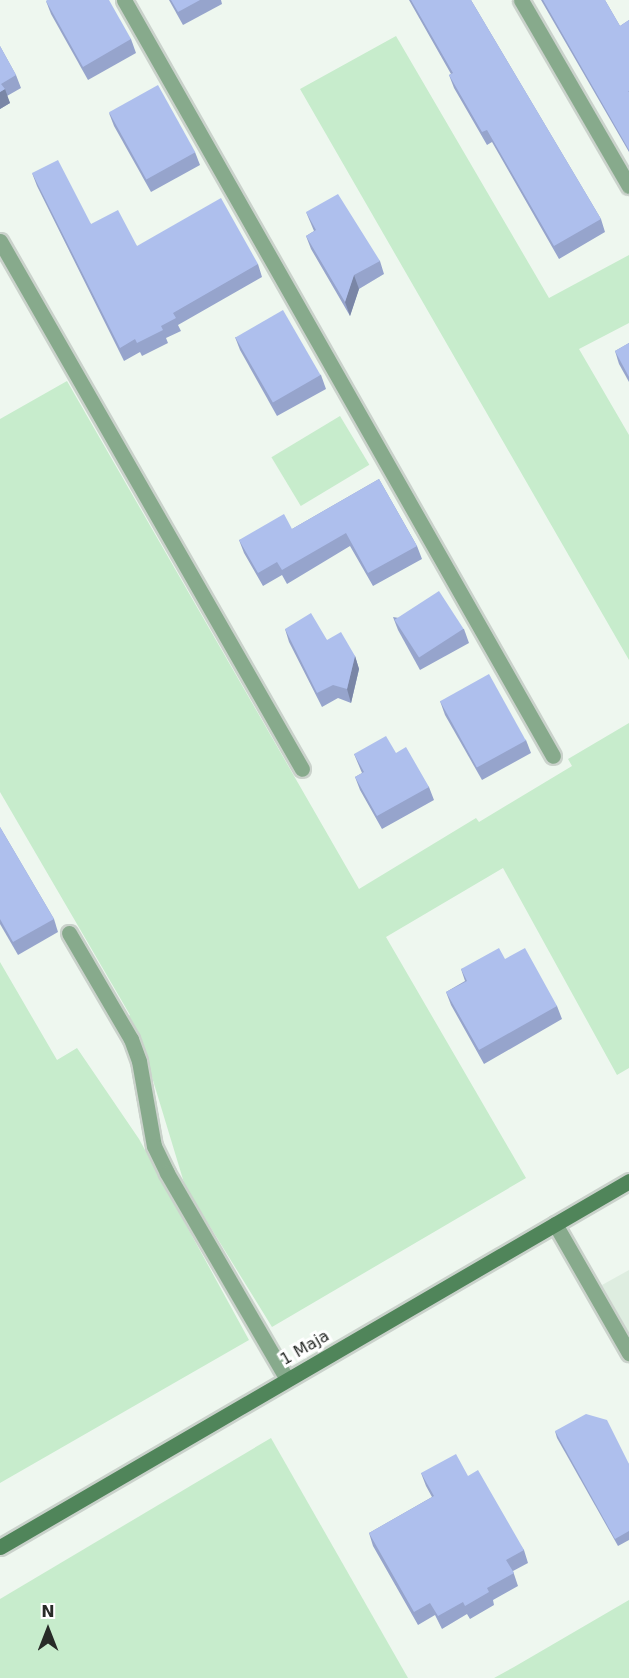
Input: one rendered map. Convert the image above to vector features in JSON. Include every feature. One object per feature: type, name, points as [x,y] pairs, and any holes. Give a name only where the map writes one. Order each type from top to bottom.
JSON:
[{"type":"main road","name":"1 Maja","points":[[0,1547],[629,1181]]},
{"type":"lane","points":[[124,0],[553,756]]},
{"type":"lane","points":[[521,0],[629,186]]},
{"type":"lane","points":[[0,242],[302,769]]},
{"type":"lane","points":[[69,933],[131,1039],[143,1081],[154,1146],[167,1173],[287,1379]]},
{"type":"lane","points":[[555,1224],[629,1353]]},
{"type":"shaded area","points":[[629,1270],[629,1333],[602,1285]]},
{"type":"green space","points":[[396,36],[549,298],[629,255],[629,323],[579,349],[629,435],[629,660],[300,89]]},
{"type":"green space","points":[[67,381],[359,889],[476,818],[479,822],[572,766],[568,759],[629,723],[629,1068],[617,1075],[503,868],[386,937],[526,1178],[272,1327],[185,1186],[148,1064],[127,1017],[130,1015],[0,792],[0,419]]},
{"type":"green space","points":[[340,416],[369,465],[301,506],[271,457]]},
{"type":"green space","points":[[0,962],[57,1060],[77,1048],[139,1139],[249,1340],[0,1483]]},
{"type":"green space","points":[[271,1438],[408,1678],[0,1678],[0,1599]]},
{"type":"green space","points":[[629,1600],[629,1678],[494,1678],[514,1667]]},
{"type":"building","points":[[47,0],[109,0],[131,39],[83,67]]},
{"type":"building","points":[[171,0],[200,0],[178,12]]},
{"type":"building","points":[[411,0],[471,0],[601,219],[554,246],[487,130],[482,132],[449,75],[453,73]]},
{"type":"building","points":[[543,0],[605,0],[620,26],[629,20],[629,150]]},
{"type":"building","points":[[0,46],[16,75],[1,84],[5,89],[0,92]]},
{"type":"building","points":[[158,85],[195,152],[146,179],[109,112]]},
{"type":"building","points":[[58,160],[91,224],[118,210],[137,246],[221,198],[258,264],[173,313],[176,318],[161,326],[163,330],[137,343],[135,339],[120,348],[32,173]]},
{"type":"building","points":[[338,194],[380,261],[354,275],[345,302],[306,236],[316,230],[306,212]]},
{"type":"building","points":[[283,310],[320,375],[273,402],[235,338]]},
{"type":"building","points":[[629,343],[629,377],[615,351]]},
{"type":"building","points":[[379,479],[417,546],[368,573],[346,533],[282,570],[277,562],[258,573],[239,540],[284,514],[292,529]]},
{"type":"building","points":[[439,591],[464,629],[419,658],[395,620]]},
{"type":"building","points":[[311,613],[327,640],[341,632],[355,656],[347,689],[333,685],[317,693],[285,629]]},
{"type":"building","points":[[489,674],[526,740],[477,768],[440,701]]},
{"type":"building","points":[[386,736],[396,753],[406,747],[429,787],[377,816],[355,777],[364,772],[354,754]]},
{"type":"building","points":[[0,827],[54,919],[13,942],[0,919]]},
{"type":"building","points":[[499,948],[505,959],[525,948],[557,1006],[479,1050],[446,992],[467,981],[461,969]]},
{"type":"building","points":[[586,1414],[607,1420],[629,1464],[629,1531],[615,1539],[555,1431]]},
{"type":"building","points":[[456,1454],[468,1476],[478,1470],[524,1550],[506,1560],[514,1573],[487,1588],[489,1592],[465,1606],[463,1602],[438,1616],[430,1603],[414,1612],[369,1533],[434,1496],[421,1473]]}]
